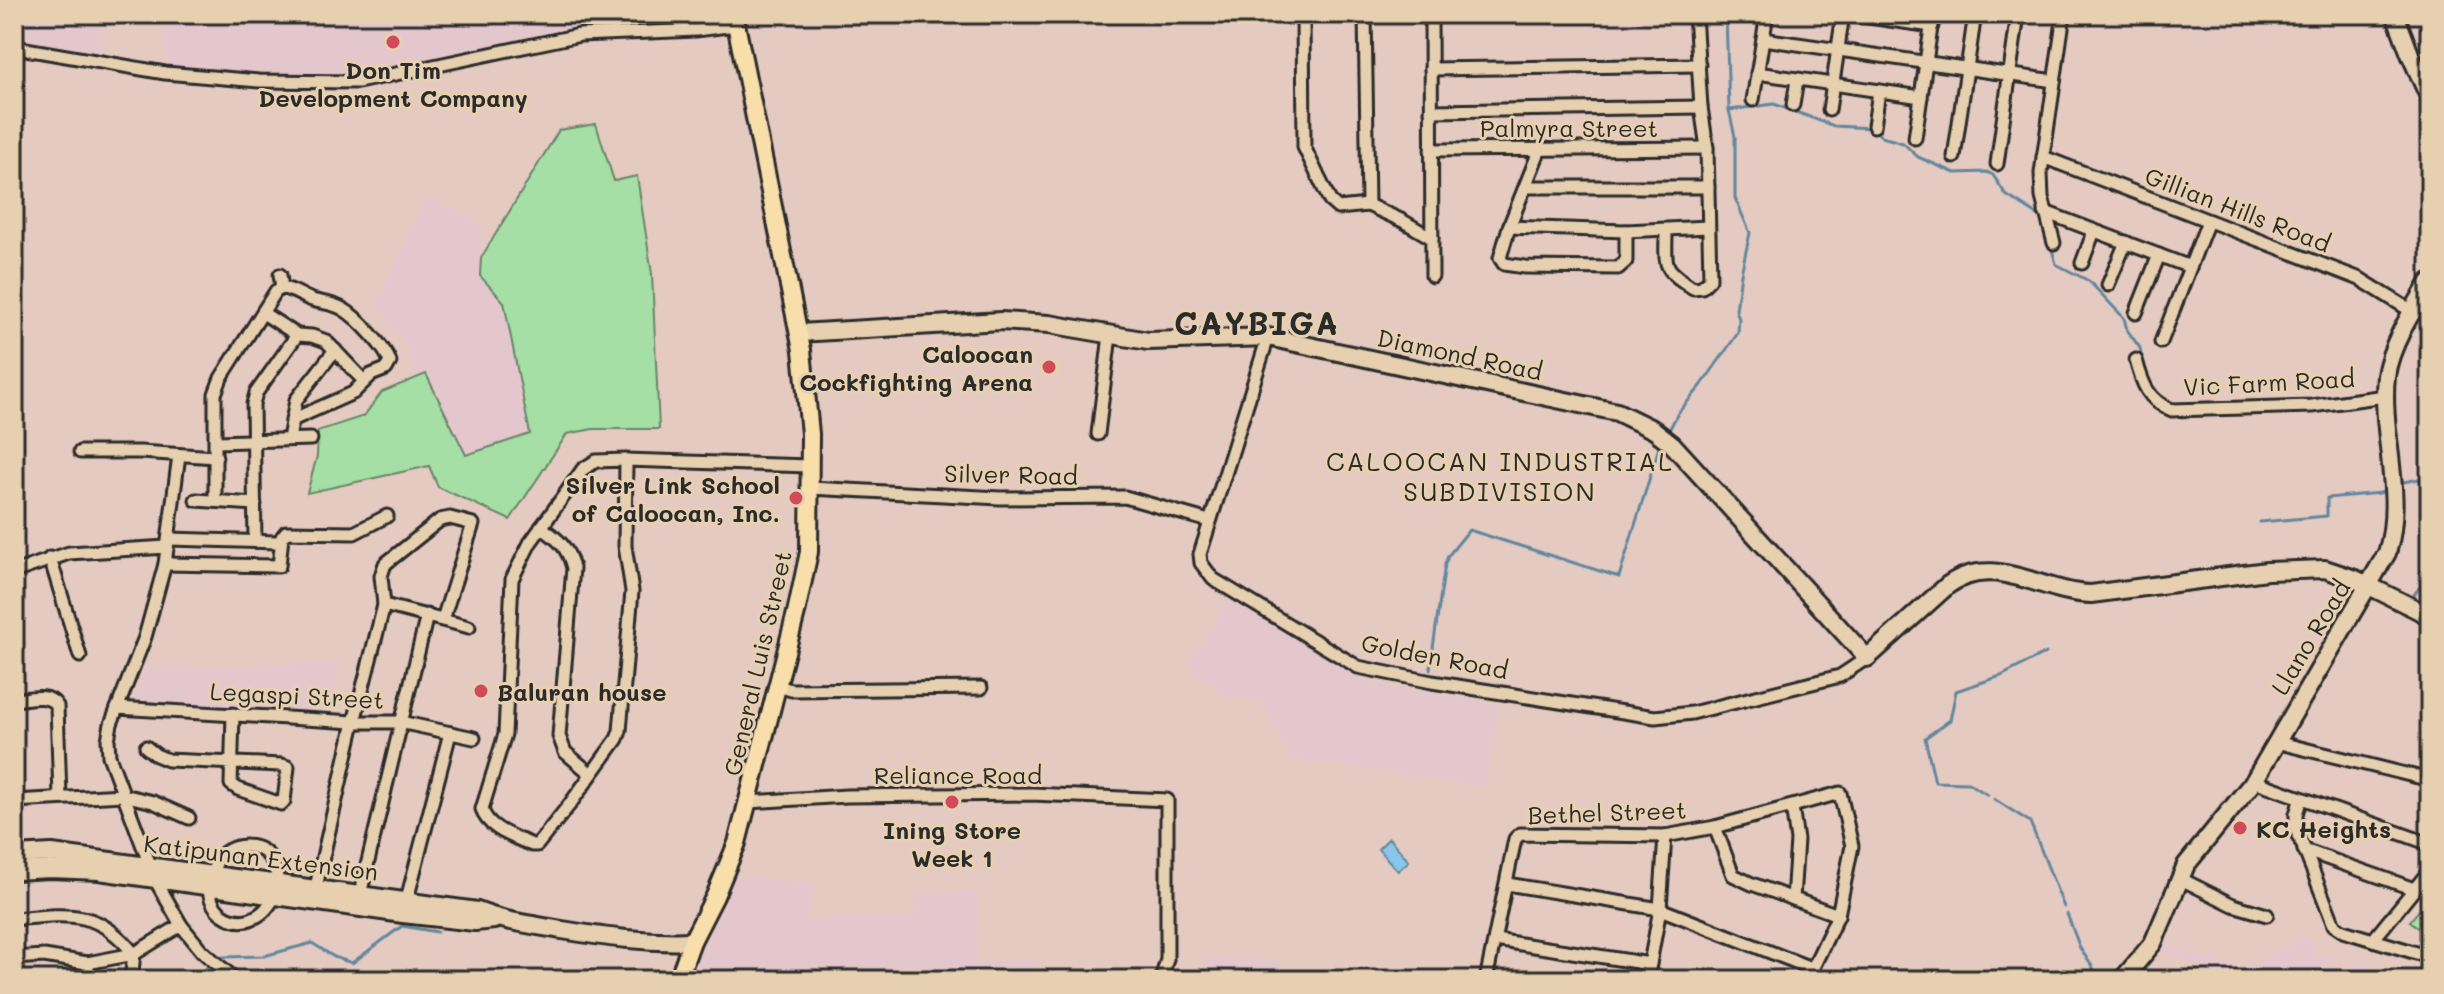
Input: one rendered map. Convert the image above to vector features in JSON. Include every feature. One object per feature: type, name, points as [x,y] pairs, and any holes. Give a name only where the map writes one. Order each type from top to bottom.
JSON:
[{"type":"main road","points":[[2395,14],[2430,99]]},
{"type":"main road","name":"General Luis Street","points":[[678,980],[692,941],[730,864],[778,686],[809,552],[808,392],[799,333],[735,20]]},
{"type":"main road","name":"Llano Road","points":[[2122,980],[2153,943],[2186,865],[2254,781],[2387,553],[2393,528],[2386,374],[2390,359],[2430,282]]},
{"type":"main road","name":"Diamond Road","points":[[799,333],[1001,321],[1049,324],[1148,341],[1268,337],[1617,412],[1664,437],[1867,658]]},
{"type":"main road","points":[[1867,658],[1948,585],[1980,572],[2004,573],[2075,593],[2106,592],[2253,573],[2325,569],[2420,611]]},
{"type":"main road","name":"Katipunan Extension","points":[[14,855],[52,853],[154,874]]},
{"type":"main road","name":"Katipunan Extension","points":[[14,871],[50,869],[154,874],[405,907],[475,922],[500,920],[611,938],[692,941]]},
{"type":"main road","name":"Katipunan Extension","points":[[276,890],[316,887],[358,900]]},
{"type":"street","points":[[1303,14],[1304,147],[1330,201],[1338,208],[1368,205],[1432,238]]},
{"type":"street","points":[[1365,14],[1368,205]]},
{"type":"street","points":[[1431,14],[1432,276]]},
{"type":"street","points":[[1666,230],[1666,266],[1693,288],[1702,287],[1710,279],[1707,148],[1695,14]]},
{"type":"street","points":[[1753,100],[1767,14]]},
{"type":"street","points":[[1829,110],[1845,14],[1932,20],[1915,138]]},
{"type":"street","points":[[1954,157],[1975,14]]},
{"type":"street","points":[[1997,164],[2018,14]]},
{"type":"street","points":[[2054,243],[2041,184],[2064,14]]},
{"type":"street","points":[[14,47],[165,73],[259,81],[358,82],[580,35],[735,20]]},
{"type":"street","points":[[1763,39],[2054,81]]},
{"type":"street","points":[[1431,69],[1699,65]]},
{"type":"street","points":[[1757,73],[1921,97]]},
{"type":"street","points":[[1793,105],[1797,80]]},
{"type":"street","points":[[1874,126],[1879,91]]},
{"type":"street","points":[[1431,111],[1701,107]]},
{"type":"street","name":"Palmyra Street","points":[[1431,150],[1707,148]]},
{"type":"street","points":[[1540,149],[1509,227],[1500,258],[1504,264],[1618,268],[1626,261],[1626,231]]},
{"type":"street","name":"Gillian Hills Road","points":[[2043,157],[2360,279],[2413,312]]},
{"type":"street","points":[[1527,187],[1708,187]]},
{"type":"street","points":[[2045,212],[2190,267]]},
{"type":"street","points":[[2161,342],[2208,221]]},
{"type":"street","points":[[1509,227],[1626,231],[1708,227]]},
{"type":"street","points":[[2082,263],[2094,231]]},
{"type":"street","points":[[2108,285],[2126,242]]},
{"type":"street","points":[[2136,313],[2159,255]]},
{"type":"street","points":[[280,275],[282,288]]},
{"type":"street","points":[[215,501],[215,394],[221,378],[276,291],[282,288],[341,307],[352,314],[387,353],[390,362],[386,369],[364,381],[353,393],[292,420]]},
{"type":"street","points":[[263,313],[297,335],[326,341],[364,381]]},
{"type":"street","points":[[255,541],[253,404],[256,393],[297,335]]},
{"type":"street","points":[[1098,434],[1110,335]]},
{"type":"street","name":"Golden Road","points":[[1268,337],[1209,521],[1200,554],[1201,563],[1213,579],[1358,667],[1432,682],[1655,717],[1692,713],[1840,676],[1867,658]]},
{"type":"street","points":[[289,439],[296,400],[335,350]]},
{"type":"street","name":"Vic Farm Road","points":[[2136,360],[2140,377],[2153,400],[2172,410],[2312,406],[2385,396]]},
{"type":"street","points":[[216,442],[311,439]]},
{"type":"street","points":[[80,452],[216,457]]},
{"type":"street","points":[[179,455],[165,564],[145,637],[117,708],[108,740],[109,756],[154,874],[181,925],[202,951],[236,980]]},
{"type":"street","points":[[626,460],[625,546],[632,591],[617,739],[537,845],[532,845],[490,823],[482,809],[505,734],[512,579],[541,527],[583,469],[596,461],[626,460],[810,466]]},
{"type":"street","name":"Silver Road","points":[[810,488],[1000,498],[1125,497],[1209,521]]},
{"type":"street","points":[[196,500],[255,504]]},
{"type":"street","points":[[165,564],[279,566],[282,537],[286,532],[354,533],[387,516]]},
{"type":"street","points":[[316,887],[384,605],[381,576],[385,564],[440,520],[450,518],[473,524],[443,619]]},
{"type":"street","points":[[541,527],[569,552],[573,568],[559,736],[565,752],[591,774]]},
{"type":"street","points":[[14,572],[69,553],[168,543],[277,542]]},
{"type":"street","points":[[50,558],[80,656]]},
{"type":"street","points":[[384,605],[469,627]]},
{"type":"street","points":[[358,900],[427,615]]},
{"type":"street","points":[[778,686],[791,690],[981,688]]},
{"type":"street","points":[[14,700],[46,697],[57,706],[60,797]]},
{"type":"street","name":"Legaspi Street","points":[[117,708],[400,722],[474,738]]},
{"type":"street","points":[[146,747],[168,760],[231,764],[282,765],[288,767],[281,804],[231,784],[231,764],[233,714]]},
{"type":"street","points":[[405,907],[450,733]]},
{"type":"street","points":[[2276,742],[2430,780]]},
{"type":"street","points":[[2254,781],[2430,844]]},
{"type":"street","name":"Bethel Street","points":[[1507,884],[1515,839],[1520,834],[1665,836],[1715,827],[1840,793],[1852,846],[1838,915]]},
{"type":"street","name":"Reliance Road","points":[[748,802],[847,796],[1018,794],[1167,800],[1167,959],[1161,980]]},
{"type":"street","points":[[14,801],[123,795],[153,802],[189,818]]},
{"type":"street","points":[[2301,798],[2295,821],[2334,925],[2339,930],[2426,956],[2430,944]]},
{"type":"street","points":[[1792,807],[1797,840],[1793,899]]},
{"type":"street","points":[[1486,980],[1507,884],[1660,909],[1809,974],[1838,915],[1733,875],[1715,827]]},
{"type":"street","points":[[1647,980],[1660,909],[1665,836]]},
{"type":"street","points":[[249,845],[264,851],[274,863],[276,890],[268,909],[257,918],[244,921],[231,919],[220,912],[212,901],[210,881],[220,856],[233,847],[249,845]]},
{"type":"street","points":[[2304,850],[2414,889]]},
{"type":"street","points":[[2373,940],[2430,870]]},
{"type":"street","points":[[2179,878],[2233,905],[2267,915]]},
{"type":"street","points":[[14,919],[81,917],[96,920],[121,938],[134,954],[131,980]]},
{"type":"street","points":[[14,958],[44,956],[87,963],[134,954],[181,925]]},
{"type":"street","points":[[1495,940],[1650,964]]},
{"type":"street","points":[[86,980],[90,977],[87,963]]},
{"type":"shaded area","points":[[14,14],[97,14],[100,55],[14,42]]},
{"type":"shaded area","points":[[160,14],[623,14],[625,27],[360,79],[169,73]]},
{"type":"shaded area","points":[[425,196],[484,224],[480,276],[503,302],[531,434],[466,455],[427,375],[418,379],[406,346],[376,305]]},
{"type":"shaded area","points":[[1230,599],[1373,683],[1499,704],[1485,787],[1291,759],[1260,703],[1252,699],[1226,699],[1188,664]]},
{"type":"shaded area","points":[[340,663],[329,714],[137,704],[142,670]]},
{"type":"shaded area","points":[[734,876],[812,882],[808,918],[914,918],[914,894],[977,892],[976,964],[1030,957],[1030,980],[692,980]]},
{"type":"shaded area","points":[[2308,936],[2318,958],[2330,953],[2338,971],[2367,960],[2376,980],[2200,980],[2203,967],[2162,950],[2164,944],[2241,970]]},
{"type":"shaded area","points":[[1206,959],[1277,960],[1292,980],[1201,980]]},
{"type":"green space","points":[[596,124],[614,181],[637,176],[652,274],[659,429],[593,429],[567,434],[510,520],[438,487],[429,466],[307,493],[317,456],[318,431],[364,416],[382,392],[426,374],[466,455],[530,434],[504,302],[480,276],[481,258],[559,130]]},
{"type":"green space","points":[[2430,897],[2430,934],[2429,936],[2410,921]]},
{"type":"water","points":[[1389,838],[1409,861],[1398,871],[1378,849]]},
{"type":"waterway","points":[[1668,432],[1678,413],[1738,333],[1736,310],[1750,233],[1735,198],[1735,137],[1729,110],[1726,14]]},
{"type":"waterway","points":[[1729,110],[1774,104],[1834,126],[1872,128],[1882,137],[1903,143],[1918,157],[1955,173],[1987,172],[1993,175],[2006,195],[2044,219]]},
{"type":"waterway","points":[[2051,246],[2056,264],[2089,281],[2124,318],[2127,330],[2140,348],[2142,362]]},
{"type":"waterway","points":[[2147,377],[2155,392]]},
{"type":"waterway","points":[[1430,669],[1445,564],[1469,530],[1619,577],[1661,441]]},
{"type":"waterway","points":[[2398,483],[2430,477]]},
{"type":"waterway","points":[[2260,522],[2327,516],[2327,498],[2380,493],[2388,489]]},
{"type":"waterway","points":[[2414,601],[2414,595],[2430,573]]},
{"type":"waterway","points":[[2414,616],[2430,633]]},
{"type":"waterway","points":[[1988,795],[1968,783],[1935,782],[1925,738],[1950,720],[1956,691],[2001,676],[2046,653]]},
{"type":"waterway","points":[[1994,799],[2030,822],[2064,907]]},
{"type":"waterway","points":[[2067,914],[2080,948],[2101,980]]},
{"type":"waterway","points":[[223,957],[264,956],[312,943],[334,957],[352,963],[402,926],[437,932]]},
{"type":"waterway","points":[[195,980],[209,965]]},
{"type":"place","name":"Don Tim Development Company","points":[[393,42]]},
{"type":"place","name":"Caloocan Cockfighting Arena","points":[[1049,367]]},
{"type":"place","name":"Silver Link School of Caloocan, Inc.","points":[[796,498]]},
{"type":"place","name":"Baluran house","points":[[481,691]]},
{"type":"place","name":"Ining Store Week 1","points":[[952,802]]},
{"type":"place","name":"KC Heights","points":[[2240,828]]},
{"type":"district","name":"CAYBIGA","points":[[1257,322]]},
{"type":"district","name":"CALOOCAN INDUSTRIAL SUBDIVISION","points":[[1500,476]]}]
